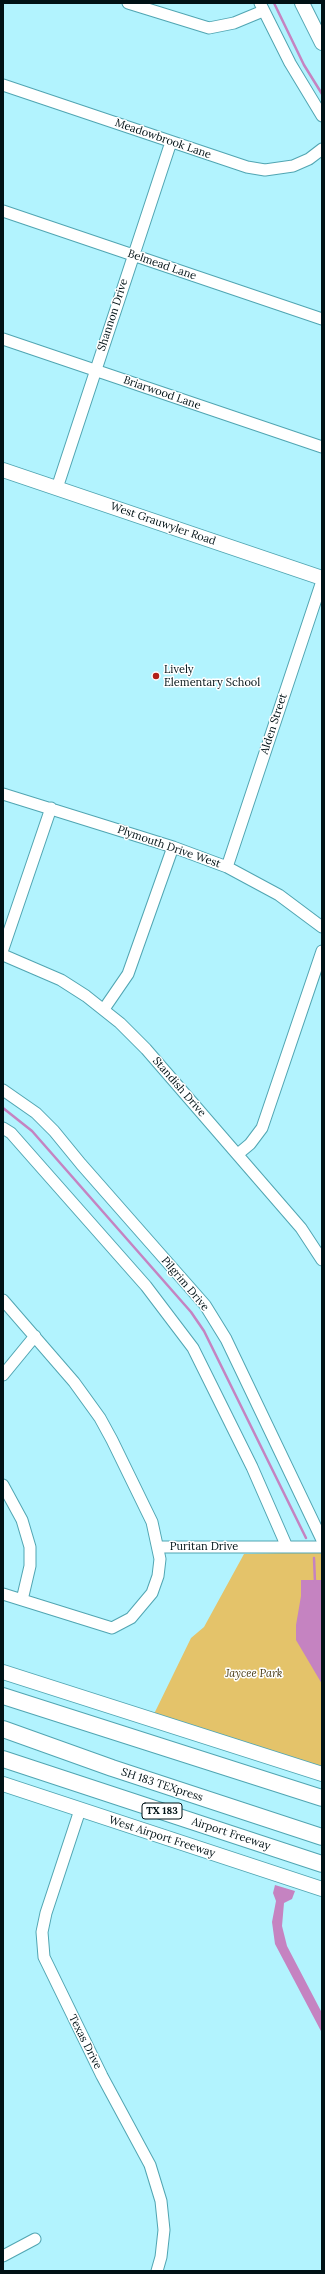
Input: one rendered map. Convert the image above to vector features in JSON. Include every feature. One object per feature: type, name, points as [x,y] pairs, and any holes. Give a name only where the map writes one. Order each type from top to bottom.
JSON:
[{"type":"highway","points":[[3,1696],[322,1798]]},
{"type":"highway","name":"SH 183 TEXpress","points":[[3,1721],[322,1826]]},
{"type":"highway","name":"SH 183 TEXpress","points":[[3,1729],[112,1768],[322,1837]]},
{"type":"highway","name":"Airport Freeway","points":[[3,1759],[322,1864]]},
{"type":"main road","points":[[302,3],[322,43]]},
{"type":"main road","name":"West Grauwyler Road","points":[[3,470],[322,580]]},
{"type":"main road","points":[[3,1672],[322,1774]]},
{"type":"main road","name":"West Airport Freeway","points":[[3,1784],[322,1889]]},
{"type":"street","points":[[128,3],[209,28],[234,23],[262,7],[290,63],[322,116]]},
{"type":"street","name":"Meadowbrook Lane","points":[[3,85],[247,167],[266,170],[293,166],[309,159],[322,150]]},
{"type":"street","name":"Shannon Drive","points":[[57,488],[171,142]]},
{"type":"street","name":"Belmead Lane","points":[[3,211],[322,320]]},
{"type":"street","name":"Briarwood Lane","points":[[3,339],[322,448]]},
{"type":"street","name":"Alden Street","points":[[227,867],[322,580]]},
{"type":"street","name":"Plymouth Drive West","points":[[3,794],[173,847],[227,867],[279,895],[322,927]]},
{"type":"street","points":[[3,949],[50,808]]},
{"type":"street","points":[[104,1009],[128,974],[173,847]]},
{"type":"street","points":[[238,1154],[257,1136],[262,1128],[322,951]]},
{"type":"street","name":"Standish Drive","points":[[3,955],[61,980],[104,1009],[146,1049],[238,1154],[321,1253]]},
{"type":"street","name":"Pilgrim Drive","points":[[3,1090],[36,1113],[54,1131],[205,1306],[226,1339],[322,1540]]},
{"type":"street","points":[[3,1128],[11,1133],[146,1286],[193,1348],[252,1467],[287,1547]]},
{"type":"street","points":[[3,1300],[74,1382],[100,1418],[152,1522],[158,1548]]},
{"type":"street","points":[[3,1375],[35,1336]]},
{"type":"street","points":[[3,1485],[22,1520],[30,1547],[29,1571],[22,1600]]},
{"type":"street","name":"Puritan Drive","points":[[3,1594],[112,1628],[131,1618],[152,1593],[158,1576],[160,1559],[158,1548],[322,1547]]},
{"type":"street","name":"Texas Drive","points":[[80,1810],[46,1912],[42,1932],[44,1957],[102,2076],[150,2165],[161,2201],[164,2230],[161,2257],[157,2271]]},
{"type":"street","points":[[3,2256],[35,2239]]},
{"type":"green space","name":"Jaycee Park","points":[[322,1552],[322,1769],[154,1714],[191,1638],[204,1627],[244,1554]]},
{"type":"shaded area","points":[[301,1580],[322,1580],[322,1684],[296,1640],[296,1625],[301,1596]]},
{"type":"shaded area","points":[[275,1885],[295,1891],[292,1899],[284,1903],[282,1926],[287,1946],[322,2013],[322,2033],[275,1944],[272,1922],[276,1901],[273,1893]]},
{"type":"waterway","points":[[274,3],[304,65],[322,94]]},
{"type":"waterway","points":[[3,1108],[32,1131],[191,1312],[204,1331],[306,1538]]},
{"type":"waterway","points":[[314,1558],[315,1582]]},
{"type":"place","name":"Lively Elementary School","points":[[156,676]]}]
